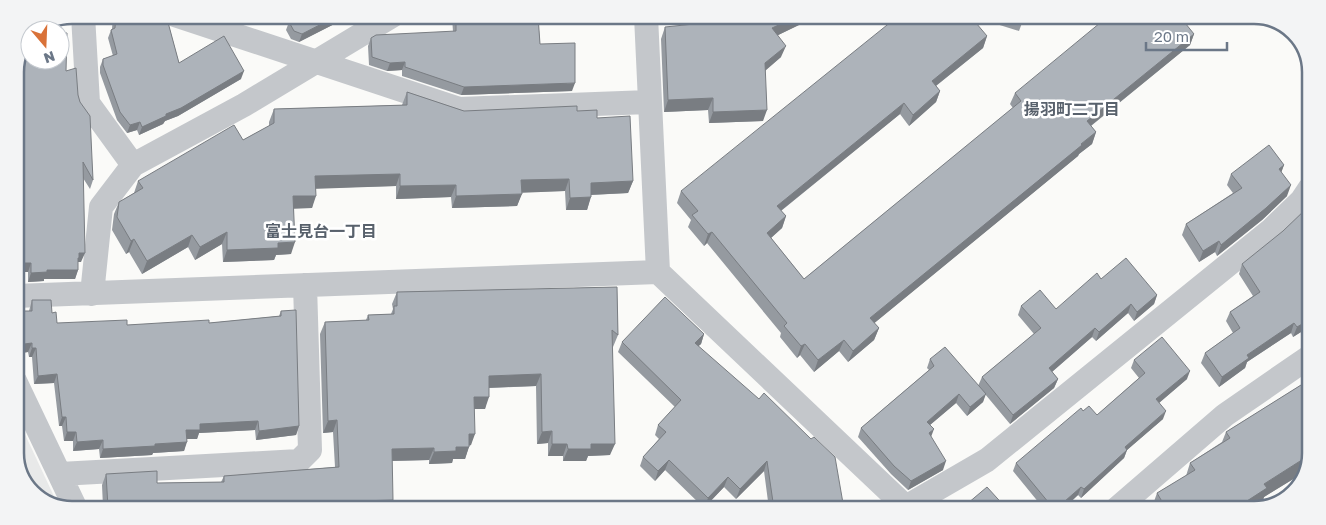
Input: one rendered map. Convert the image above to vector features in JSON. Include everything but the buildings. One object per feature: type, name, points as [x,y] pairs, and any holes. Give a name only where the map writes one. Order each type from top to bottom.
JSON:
[{"type":"street","points":[[84,24],[88,103],[133,165]]},
{"type":"street","points":[[202,24],[459,109],[649,102]]},
{"type":"street","points":[[92,294],[102,207],[133,165],[244,105],[379,24]]},
{"type":"street","points":[[646,24],[658,272],[900,501]]},
{"type":"street","points":[[919,501],[988,460],[1271,230],[1302,200]]},
{"type":"street","points":[[24,296],[658,272]]},
{"type":"street","points":[[60,474],[299,461],[310,450],[305,286]]},
{"type":"street","points":[[1125,501],[1225,415],[1302,362]]},
{"type":"street","points":[[24,400],[73,501]]},
{"type":"shaded area","points":[[24,432],[55,499],[40,489],[27,472],[24,457]]},
{"type":"district","name":"揚羽町二丁目","points":[[1072,109]]},
{"type":"district","name":"富士見台一丁目","points":[[321,231]]}]
